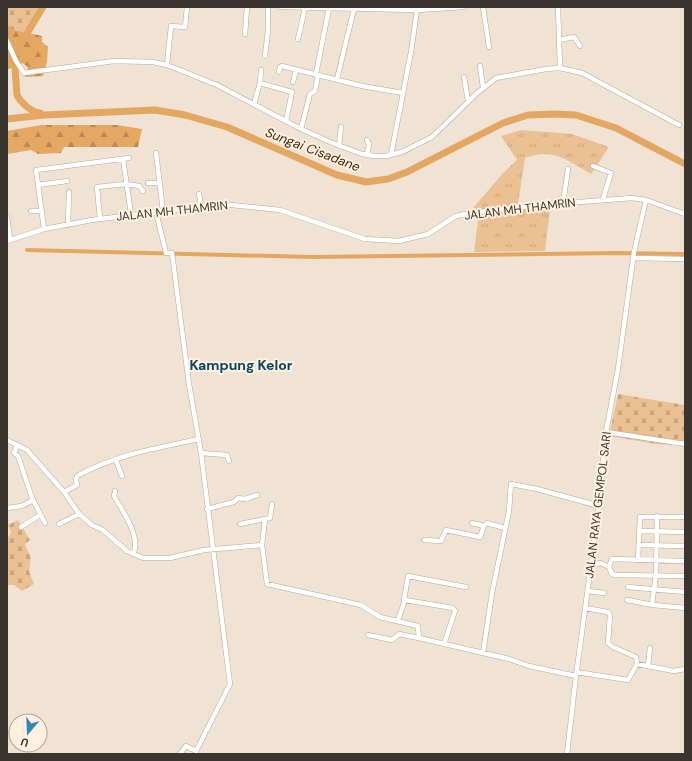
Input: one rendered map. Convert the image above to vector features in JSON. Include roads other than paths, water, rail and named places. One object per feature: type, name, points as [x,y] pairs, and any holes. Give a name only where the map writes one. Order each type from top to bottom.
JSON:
[{"type":"street","points":[[167,65],[170,26],[185,27],[187,7]]},
{"type":"street","points":[[245,34],[247,7]]},
{"type":"street","points":[[265,56],[268,7]]},
{"type":"street","points":[[280,7],[417,10],[464,7]]},
{"type":"street","points":[[483,7],[489,47]]},
{"type":"street","points":[[558,7],[560,68]]},
{"type":"street","points":[[298,39],[305,8]]},
{"type":"street","points":[[301,129],[310,94],[315,91],[330,8]]},
{"type":"street","points":[[337,79],[354,9]]},
{"type":"street","points":[[391,155],[417,10]]},
{"type":"street","points":[[559,40],[574,37],[580,46]]},
{"type":"street","points":[[7,41],[16,62],[24,73],[114,61],[153,62],[167,65],[217,84],[301,129],[339,146],[367,155],[391,155],[432,137],[483,87],[498,77],[560,68],[574,70],[592,77],[679,125]]},
{"type":"street","points":[[279,72],[281,66],[402,93]]},
{"type":"street","points":[[480,66],[483,87]]},
{"type":"street","points":[[254,104],[260,83],[261,70]]},
{"type":"street","points":[[293,82],[296,70]]},
{"type":"street","points":[[464,77],[468,101]]},
{"type":"street","points":[[260,83],[292,92],[286,121]]},
{"type":"street","points":[[339,146],[341,127]]},
{"type":"street","points":[[367,155],[369,144],[368,140]]},
{"type":"street","points":[[156,153],[163,211]]},
{"type":"street","points":[[44,229],[36,172],[37,169],[130,158]]},
{"type":"street","points":[[123,159],[131,214]]},
{"type":"street","points":[[594,166],[611,173],[603,199]]},
{"type":"street","points":[[563,203],[568,169]]},
{"type":"street","points":[[38,185],[67,181]]},
{"type":"street","points":[[148,183],[159,183]]},
{"type":"street","points":[[100,219],[97,187],[126,184],[139,186],[143,191]]},
{"type":"street","points":[[68,225],[69,192]]},
{"type":"street","points":[[200,194],[201,206]]},
{"type":"street","name":"JALAN MH THAMRIN","points":[[9,240],[44,229],[100,219],[201,206],[243,205],[280,210],[366,239],[399,241],[428,234],[462,214],[603,199],[646,200],[685,214]]},
{"type":"street","name":"JALAN RAYA GEMPOL SARI","points":[[567,754],[576,674],[599,506],[606,432],[618,370],[634,255],[646,200]]},
{"type":"street","points":[[31,211],[42,210]]},
{"type":"street","points":[[156,212],[166,253],[172,253],[189,384],[201,453],[230,684],[196,751]]},
{"type":"street","points":[[7,216],[9,240]]},
{"type":"street","points":[[634,255],[685,259]]},
{"type":"street","points":[[606,432],[685,444]]},
{"type":"street","points":[[64,492],[77,485],[77,476],[97,465],[141,451],[199,439]]},
{"type":"street","points":[[7,440],[27,450],[64,492],[79,514],[92,525],[103,530],[126,551],[133,554],[143,558],[158,559],[213,550],[262,545]]},
{"type":"street","points":[[17,446],[14,453],[20,461],[33,500],[45,523]]},
{"type":"street","points":[[201,453],[227,455],[229,461]]},
{"type":"street","points":[[116,460],[122,476]]},
{"type":"street","points":[[483,653],[492,593],[510,502],[510,488],[512,483],[599,506]]},
{"type":"street","points":[[115,491],[114,496],[133,533],[136,547],[133,554]]},
{"type":"street","points":[[207,508],[234,502],[238,498],[245,499],[257,495]]},
{"type":"street","points":[[7,508],[18,507],[33,500]]},
{"type":"street","points":[[240,524],[271,517],[272,504]]},
{"type":"street","points":[[59,524],[79,514]]},
{"type":"street","points":[[22,527],[40,515]]},
{"type":"street","points":[[652,604],[656,575],[657,516]]},
{"type":"street","points":[[638,560],[640,517],[685,517]]},
{"type":"street","points":[[265,519],[262,545],[266,583],[306,594],[361,606],[380,617],[398,620],[418,626],[419,638]]},
{"type":"street","points":[[472,523],[484,526]]},
{"type":"street","points":[[424,540],[441,541],[446,530],[480,537],[484,526],[487,523],[505,528]]},
{"type":"street","points":[[640,531],[685,532]]},
{"type":"street","points":[[639,545],[685,546]]},
{"type":"street","points":[[609,567],[612,559],[685,561]]},
{"type":"street","points":[[591,565],[600,563],[609,567],[612,574],[615,575],[685,576]]},
{"type":"street","points":[[398,620],[404,600],[408,576],[466,587]]},
{"type":"street","points":[[628,587],[685,592]]},
{"type":"street","points":[[588,591],[604,593]]},
{"type":"street","points":[[404,600],[454,610],[444,644]]},
{"type":"street","points":[[627,600],[685,608]]},
{"type":"street","points":[[368,635],[392,640],[399,634],[509,659],[529,666],[576,674],[628,680],[637,664],[636,657],[612,647],[608,643],[610,615],[608,612],[585,608]]},
{"type":"street","points":[[648,666],[650,648]]},
{"type":"street","points":[[637,664],[674,671],[685,669]]},
{"type":"street","points":[[180,754],[186,746],[202,754]]},
{"type":"waterway","points":[[14,55],[43,7]]},
{"type":"waterway","points":[[7,29],[14,55],[17,95],[27,107],[40,113]]},
{"type":"waterway","name":"Sungai Cisadane","points":[[7,119],[44,115],[155,110],[185,115],[227,127],[337,175],[366,182],[388,179],[407,172],[503,123],[528,115],[576,115],[616,128],[685,164]]},
{"type":"waterway","points":[[27,250],[66,251]]},
{"type":"waterway","points":[[67,251],[312,257],[616,253],[685,254]]},
{"type":"district","name":"Kampung Kelor","points":[[241,365]]}]
